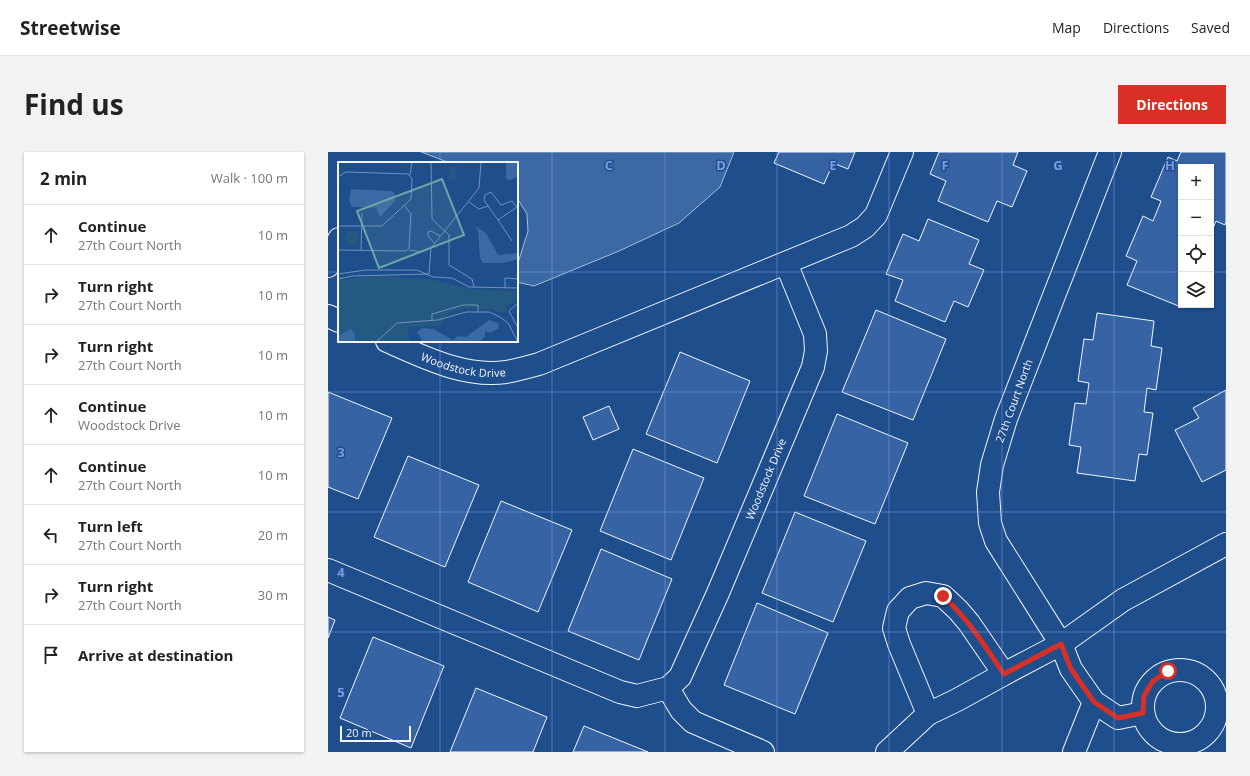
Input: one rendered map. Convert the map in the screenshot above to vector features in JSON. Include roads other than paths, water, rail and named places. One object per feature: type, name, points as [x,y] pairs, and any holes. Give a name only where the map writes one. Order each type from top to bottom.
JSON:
[{"type":"street","name":"Woodstock Drive","points":[[389,342],[436,362],[452,367],[481,372],[505,372],[539,364],[851,236],[865,227],[876,214],[902,152]]},
{"type":"street","name":"27th Court North","points":[[1094,702],[1071,669],[1061,644],[996,541],[990,523],[988,492],[992,465],[1006,419],[1110,152]]},
{"type":"street","points":[[328,266],[338,241]]},
{"type":"street","name":"Woodstock Drive","points":[[668,688],[680,677],[718,593],[812,367],[816,351],[815,334],[786,263]]},
{"type":"street","points":[[328,316],[338,321]]},
{"type":"street","points":[[887,752],[928,714],[1061,644],[1123,600],[1226,544]]},
{"type":"street","points":[[328,570],[620,692],[637,696],[668,688],[681,710],[693,722],[763,752]]},
{"type":"street","points":[[928,714],[899,644],[894,628],[898,611],[910,598],[926,593],[943,596],[969,623],[1004,674]]},
{"type":"street","points":[[1074,752],[1094,702],[1118,718],[1143,713]]},
{"type":"water","points":[[421,152],[734,152],[720,187],[679,223],[619,251],[534,286],[518,282],[518,263],[528,231],[527,214],[518,200],[518,162],[447,162]]}]
